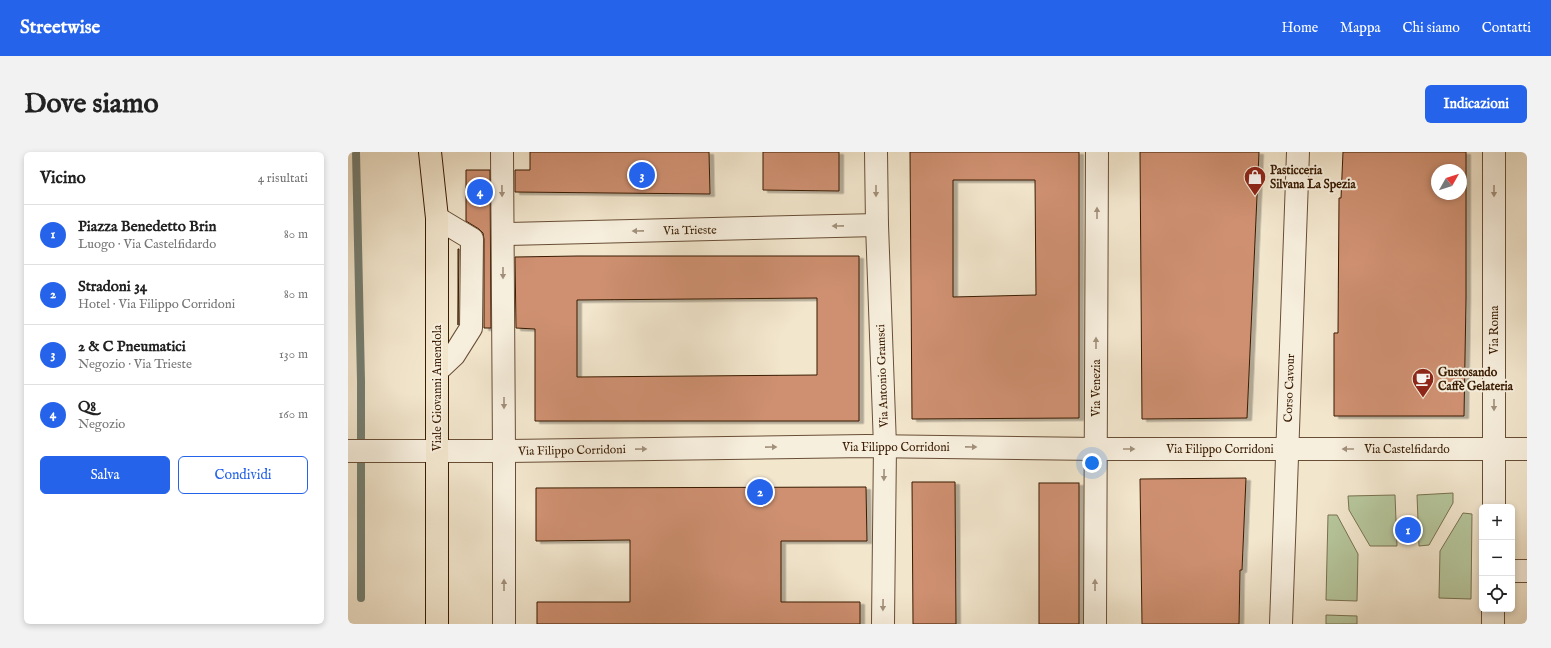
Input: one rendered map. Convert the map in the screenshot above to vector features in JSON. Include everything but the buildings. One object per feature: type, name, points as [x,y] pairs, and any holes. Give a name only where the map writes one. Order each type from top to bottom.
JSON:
[{"type":"main road","name":"Viale Giovanni Amendola","points":[[430,152],[437,218],[437,624]]},
{"type":"street","points":[[502,152],[504,624]]},
{"type":"street","name":"Via Antonio Gramsci","points":[[876,152],[877,225],[885,446],[883,624]]},
{"type":"street","name":"Via Venezia","points":[[1095,624],[1097,152]]},
{"type":"street","name":"Corso Cavour","points":[[1281,624],[1298,152]]},
{"type":"street","name":"Via Roma","points":[[1494,152],[1494,504]]},
{"type":"street","points":[[437,218],[472,239],[471,328],[454,355],[437,371]]},
{"type":"street","name":"Via Trieste","points":[[503,234],[877,225]]},
{"type":"street","name":"Via Filippo Corridoni","points":[[348,451],[504,451],[885,446],[1287,450]]},
{"type":"street","name":"Via Castelfidardo","points":[[1287,450],[1527,449]]},
{"type":"street","points":[[1515,571],[1527,571]]},
{"type":"street","points":[[1493,612],[1493,624]]},
{"type":"green space","points":[[1453,493],[1453,503],[1429,545],[1419,546],[1417,495]]},
{"type":"green space","points":[[1395,495],[1397,546],[1370,546],[1349,510],[1348,496]]},
{"type":"green space","points":[[1463,513],[1472,514],[1471,599],[1439,598],[1440,551]]},
{"type":"green space","points":[[1328,515],[1337,515],[1358,554],[1357,601],[1326,600]]},
{"type":"green space","points":[[1326,615],[1357,616],[1357,624],[1326,624]]},
{"type":"waterway","points":[[356,152],[361,381],[361,598]]},
{"type":"place","name":"2 & C Pneumatici","points":[[642,175]]},
{"type":"place","name":"Q8","points":[[480,192]]},
{"type":"place","name":"Pasticceria Silvana La Spezia","points":[[1255,196]]},
{"type":"place","name":"Gustosando Caffè Gelateria","points":[[1423,398]]},
{"type":"place","name":"Stradoni 34","points":[[760,492]]},
{"type":"place","name":"Piazza Benedetto Brin","points":[[1408,530]]}]
